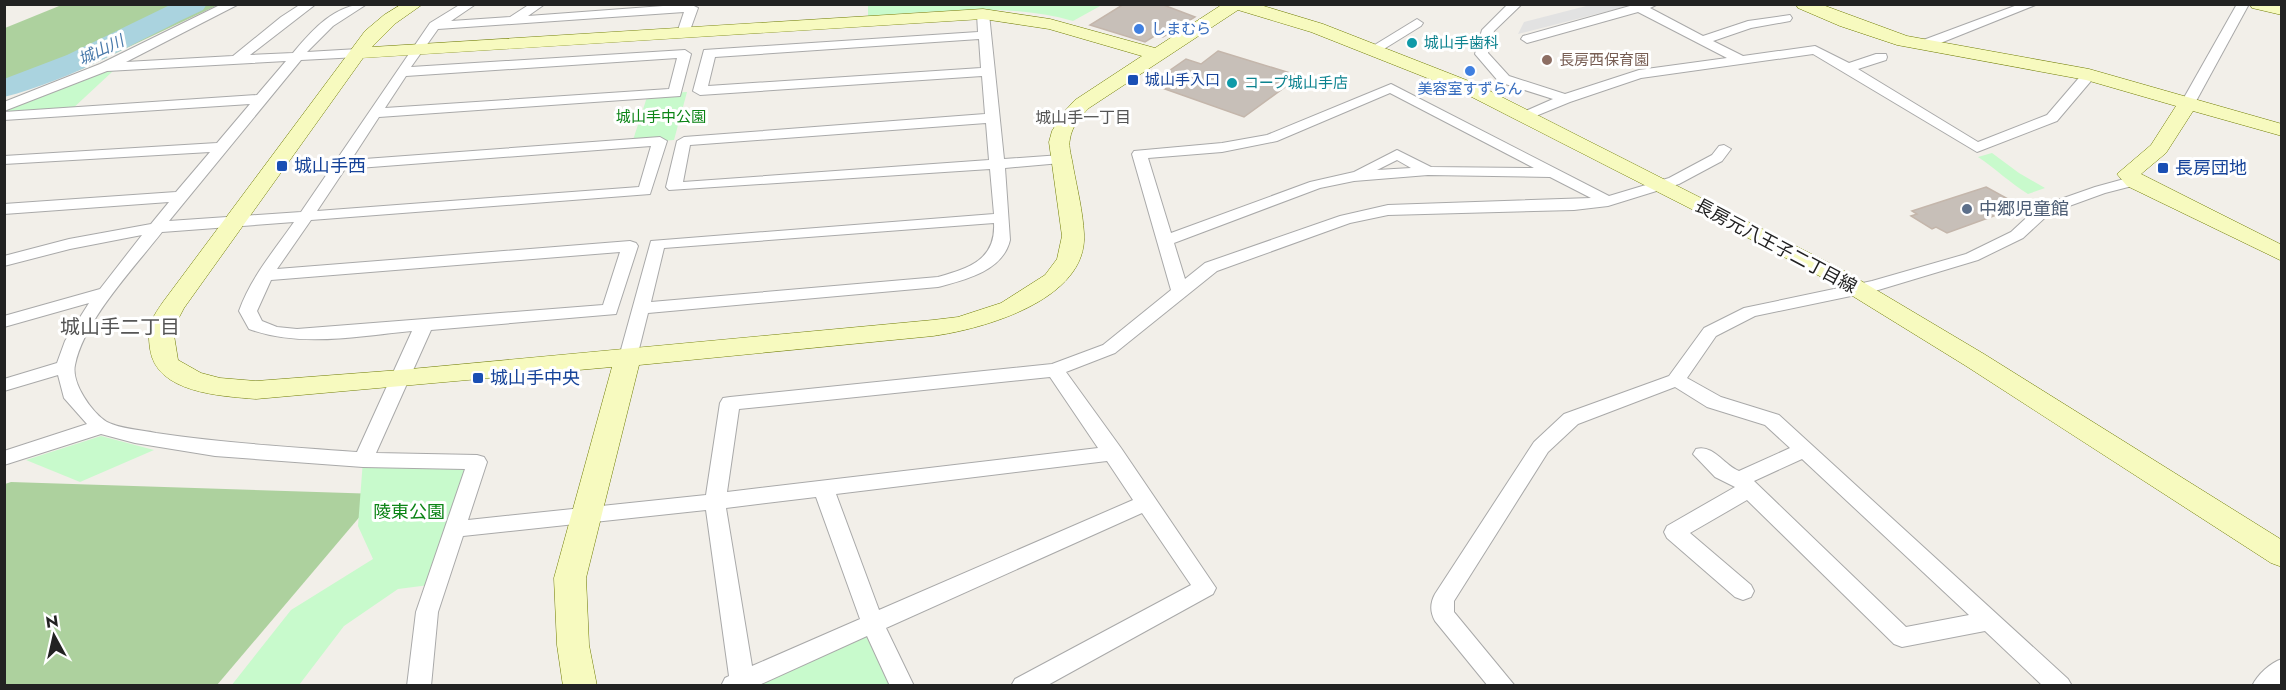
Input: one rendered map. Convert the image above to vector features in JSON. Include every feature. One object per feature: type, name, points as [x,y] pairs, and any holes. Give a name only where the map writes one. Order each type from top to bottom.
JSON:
[{"type":"street","points":[[4,107],[105,67],[232,4]]},
{"type":"street","points":[[236,60],[285,20],[310,4]]},
{"type":"street","points":[[361,4],[329,24],[312,38],[264,99],[181,196],[87,317],[74,341],[66,366],[73,399],[101,427],[135,436],[215,449],[363,460],[477,462],[427,612],[419,686]]},
{"type":"street","points":[[415,4],[380,26],[358,53],[172,307],[160,329],[165,362],[171,369],[192,379],[220,387],[256,390],[400,379],[933,328],[961,324],[1010,308],[1053,280],[1069,260],[1073,236],[1061,159],[1061,128],[1082,104],[1236,4]]},
{"type":"street","points":[[266,275],[630,246],[610,310],[297,335],[274,332],[255,325],[248,311],[253,296],[266,275],[417,49],[434,26],[470,4]]},
{"type":"street","points":[[513,21],[539,4]]},
{"type":"street","name":"長房元八王子二丁目線","points":[[1236,4],[1317,28],[1467,87],[1662,185],[1858,289],[1975,360],[2282,555]]},
{"type":"street","points":[[1516,4],[1487,29],[1483,36],[1481,54],[1504,79],[1565,99]]},
{"type":"street","points":[[1804,4],[1855,25],[1923,45],[2089,75],[2282,130]]},
{"type":"street","points":[[1923,45],[2032,4]]},
{"type":"street","points":[[2243,4],[2188,103],[2159,149],[2128,174],[2135,181],[2282,254]]},
{"type":"street","points":[[2259,4],[2282,10]]},
{"type":"street","points":[[1527,39],[1646,6],[1742,60]]},
{"type":"street","points":[[434,26],[692,8],[683,33]]},
{"type":"street","points":[[105,67],[983,14],[1050,23],[1157,55]]},
{"type":"street","points":[[642,308],[938,282],[959,277],[995,254],[1003,239],[1002,218],[983,14]]},
{"type":"street","points":[[1703,40],[1748,25],[1786,18]]},
{"type":"street","points":[[1374,49],[1414,25],[1392,21]]},
{"type":"street","points":[[985,35],[709,52],[700,91],[988,72]]},
{"type":"street","points":[[1526,116],[1565,99],[1639,74],[1815,50],[1977,148],[2052,118],[2089,75]]},
{"type":"street","points":[[375,112],[675,93],[686,54],[402,72]]},
{"type":"street","points":[[1848,68],[1881,57]]},
{"type":"street","points":[[1180,291],[1139,154],[1235,148],[1272,138],[1390,88],[1608,201]]},
{"type":"street","points":[[4,116],[264,99]]},
{"type":"street","points":[[993,118],[684,141],[674,187],[1061,159]]},
{"type":"street","points":[[4,261],[69,244],[159,227],[645,191],[660,141],[340,165]]},
{"type":"street","points":[[4,160],[222,147]]},
{"type":"street","points":[[1146,503],[738,683],[715,501],[730,403],[1054,370],[1109,349],[1211,267],[1356,216],[1388,210],[1574,205],[1608,201],[1662,185],[1717,158],[1724,149]]},
{"type":"street","points":[[1165,241],[1315,185],[1354,176],[1428,171],[1551,173]]},
{"type":"street","points":[[1503,686],[1443,615],[1443,600],[1541,447],[1570,419],[1676,380],[1710,332],[1750,312],[1875,286],[1971,257],[2016,235],[2044,210],[2100,190],[2135,181]]},
{"type":"street","points":[[4,209],[181,196]]},
{"type":"street","points":[[580,686],[573,645],[570,578],[657,244],[1002,218]]},
{"type":"street","points":[[4,322],[105,293]]},
{"type":"street","points":[[363,460],[424,325]]},
{"type":"street","points":[[4,385],[66,366]]},
{"type":"street","points":[[1023,686],[1205,588],[1114,453],[1054,370]]},
{"type":"street","points":[[1676,380],[1714,402],[1772,420],[2060,686]]},
{"type":"street","points":[[4,458],[101,427]]},
{"type":"street","points":[[1743,591],[1675,532],[1744,484],[1805,450]]},
{"type":"street","points":[[455,529],[585,517],[1114,453]]},
{"type":"street","points":[[1703,454],[1722,472],[1744,484],[1902,637],[1989,621]]},
{"type":"street","points":[[823,488],[873,624],[902,686]]},
{"type":"street","points":[[2264,686],[2282,669]]},
{"type":"green space","points":[[64,4],[218,5],[82,69],[5,94],[5,28]]},
{"type":"green space","points":[[868,5],[1102,5],[1073,21],[1048,15],[997,10],[868,16]]},
{"type":"green space","points":[[113,71],[70,111],[5,116],[5,107],[90,73]]},
{"type":"green space","name":"城山手中公園","points":[[687,92],[674,140],[632,143],[648,94]]},
{"type":"green space","points":[[1992,153],[2019,173],[2045,188],[2028,194],[1978,157]]},
{"type":"green space","points":[[101,436],[154,450],[80,482],[26,460]]},
{"type":"green space","name":"陵東公園","points":[[363,460],[477,462],[437,584],[398,589],[344,626],[299,685],[231,686],[291,610],[373,559],[358,526]]},
{"type":"green space","points":[[11,482],[379,494],[217,685],[5,686],[5,484]]},
{"type":"green space","points":[[873,624],[902,686],[733,686]]},
{"type":"shaded area","points":[[1594,4],[1632,5],[1518,34],[1524,22]]},
{"type":"building","name":"しまむら","points":[[1124,4],[1161,4],[1195,17],[1163,37],[1156,35],[1145,42],[1090,25]]},
{"type":"building","name":"コープ城山手店","points":[[1218,51],[1300,76],[1244,117],[1165,89],[1182,78],[1166,73],[1186,59],[1201,64]]},
{"type":"building","name":"中郷児童館","points":[[1986,187],[2021,206],[1947,233],[1936,227],[1932,229],[1911,216],[1917,214],[1912,211]]},
{"type":"waterway","name":"城山川","points":[[4,88],[77,61],[194,4]]},
{"type":"place","name":"しまむら","points":[[1139,29]]},
{"type":"place","name":"城山手歯科","points":[[1412,43]]},
{"type":"place","name":"長房西保育園","points":[[1547,60]]},
{"type":"place","name":"美容室すずらん","points":[[1470,71]]},
{"type":"place","name":"城山手入口","points":[[1133,80]]},
{"type":"place","name":"コープ城山手店","points":[[1232,83]]},
{"type":"place","name":"城山手西","points":[[282,166]]},
{"type":"place","name":"長房団地","points":[[2163,168]]},
{"type":"place","name":"中郷児童館","points":[[1967,209]]},
{"type":"place","name":"城山手中央","points":[[478,378]]},
{"type":"district","name":"城山手一丁目","points":[[1083,117]]},
{"type":"district","name":"城山手二丁目","points":[[120,327]]}]
